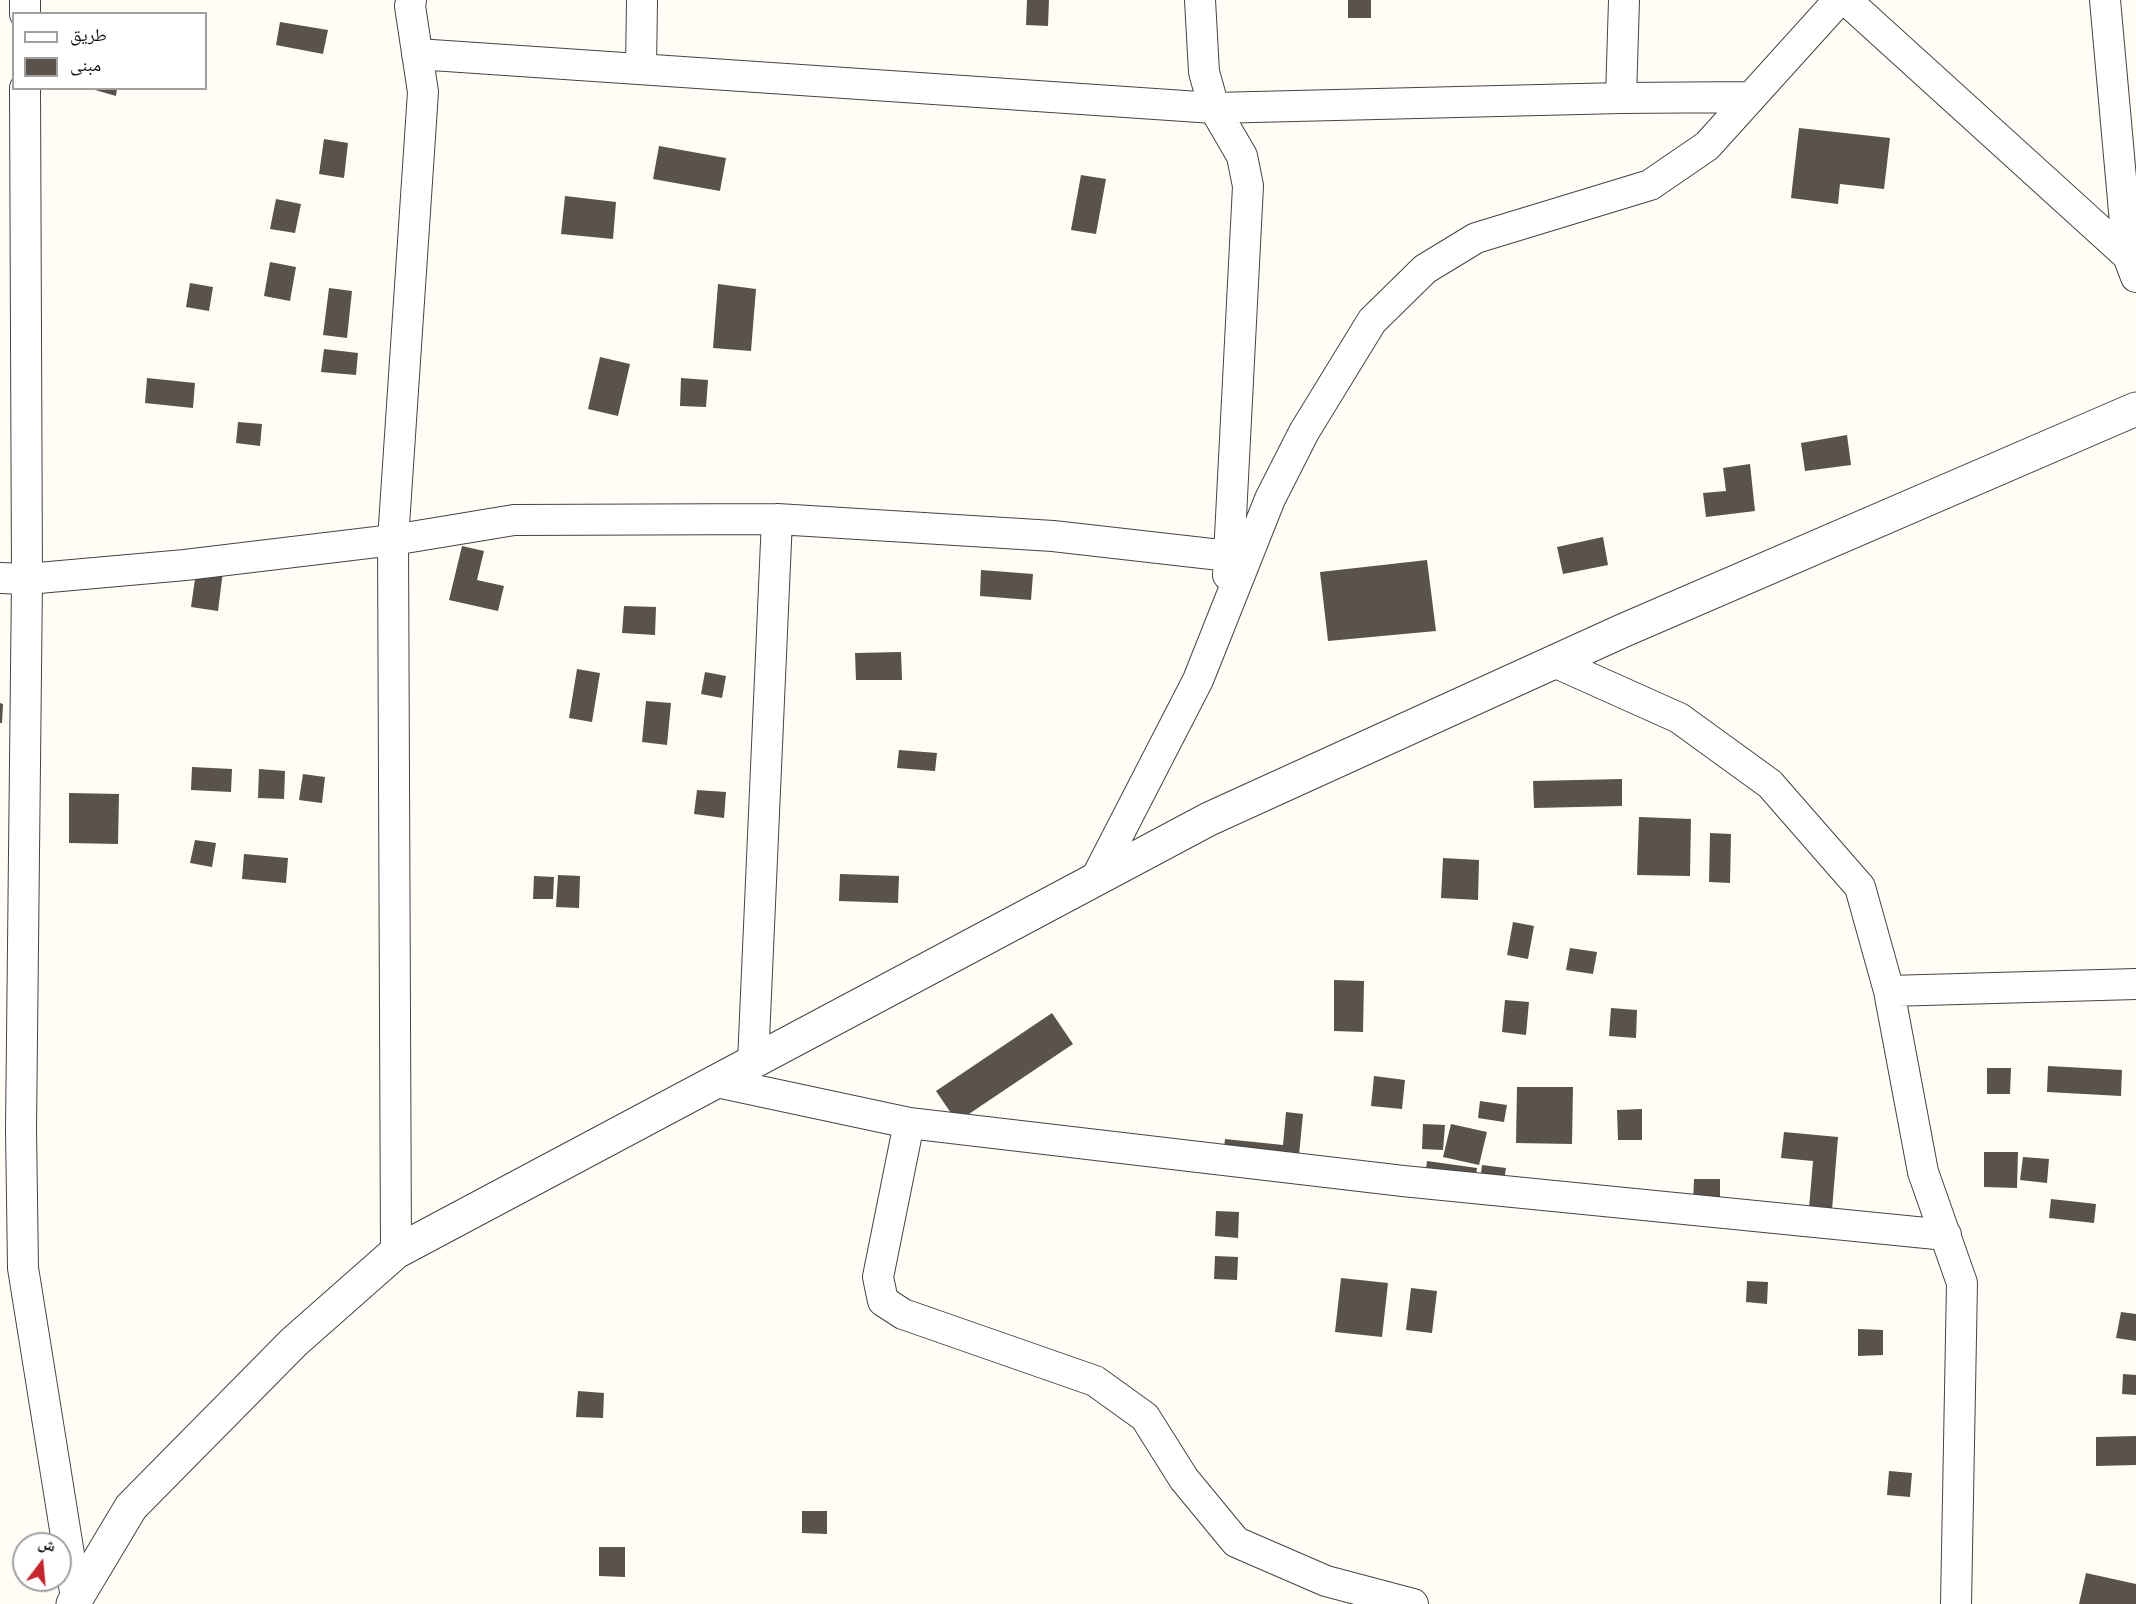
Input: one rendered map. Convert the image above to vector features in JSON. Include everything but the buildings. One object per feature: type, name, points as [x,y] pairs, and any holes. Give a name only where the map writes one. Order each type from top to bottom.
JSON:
[{"type":"street","points":[[396,1252],[393,540],[423,92],[411,0]]},
{"type":"street","points":[[641,69],[642,0]]},
{"type":"street","points":[[1200,0],[1204,72],[1214,108],[1242,156],[1248,186],[1226,606]]},
{"type":"street","points":[[1621,98],[1624,0]]},
{"type":"street","points":[[1095,880],[1198,680],[1270,499],[1304,432],[1372,321],[1425,269],[1476,238],[1650,185],[1707,146],[1839,0]]},
{"type":"street","points":[[1846,0],[2132,267]]},
{"type":"street","points":[[2105,0],[2126,113],[2132,267]]},
{"type":"street","points":[[417,54],[1214,108],[1751,97]]},
{"type":"street","points":[[25,90],[13,349],[10,1128],[12,1268],[74,1601]]},
{"type":"street","points":[[74,1601],[131,1507],[294,1342],[396,1252],[1209,819],[1622,631],[2136,409]]},
{"type":"street","points":[[13,578],[185,565],[393,540],[514,520],[777,519],[1053,536],[1229,556]]},
{"type":"street","points":[[753,1062],[777,519]]},
{"type":"street","points":[[1554,662],[1679,718],[1770,784],[1860,886],[1889,991],[1923,1172],[1962,1283],[1956,1604]]},
{"type":"street","points":[[1889,991],[2136,984]]},
{"type":"street","points":[[717,1082],[909,1123],[1403,1181],[1946,1234]]},
{"type":"street","points":[[909,1123],[878,1277],[883,1301],[903,1314],[1095,1380],[1145,1417],[1184,1479],[1236,1542],[1326,1581],[1413,1604]]}]
